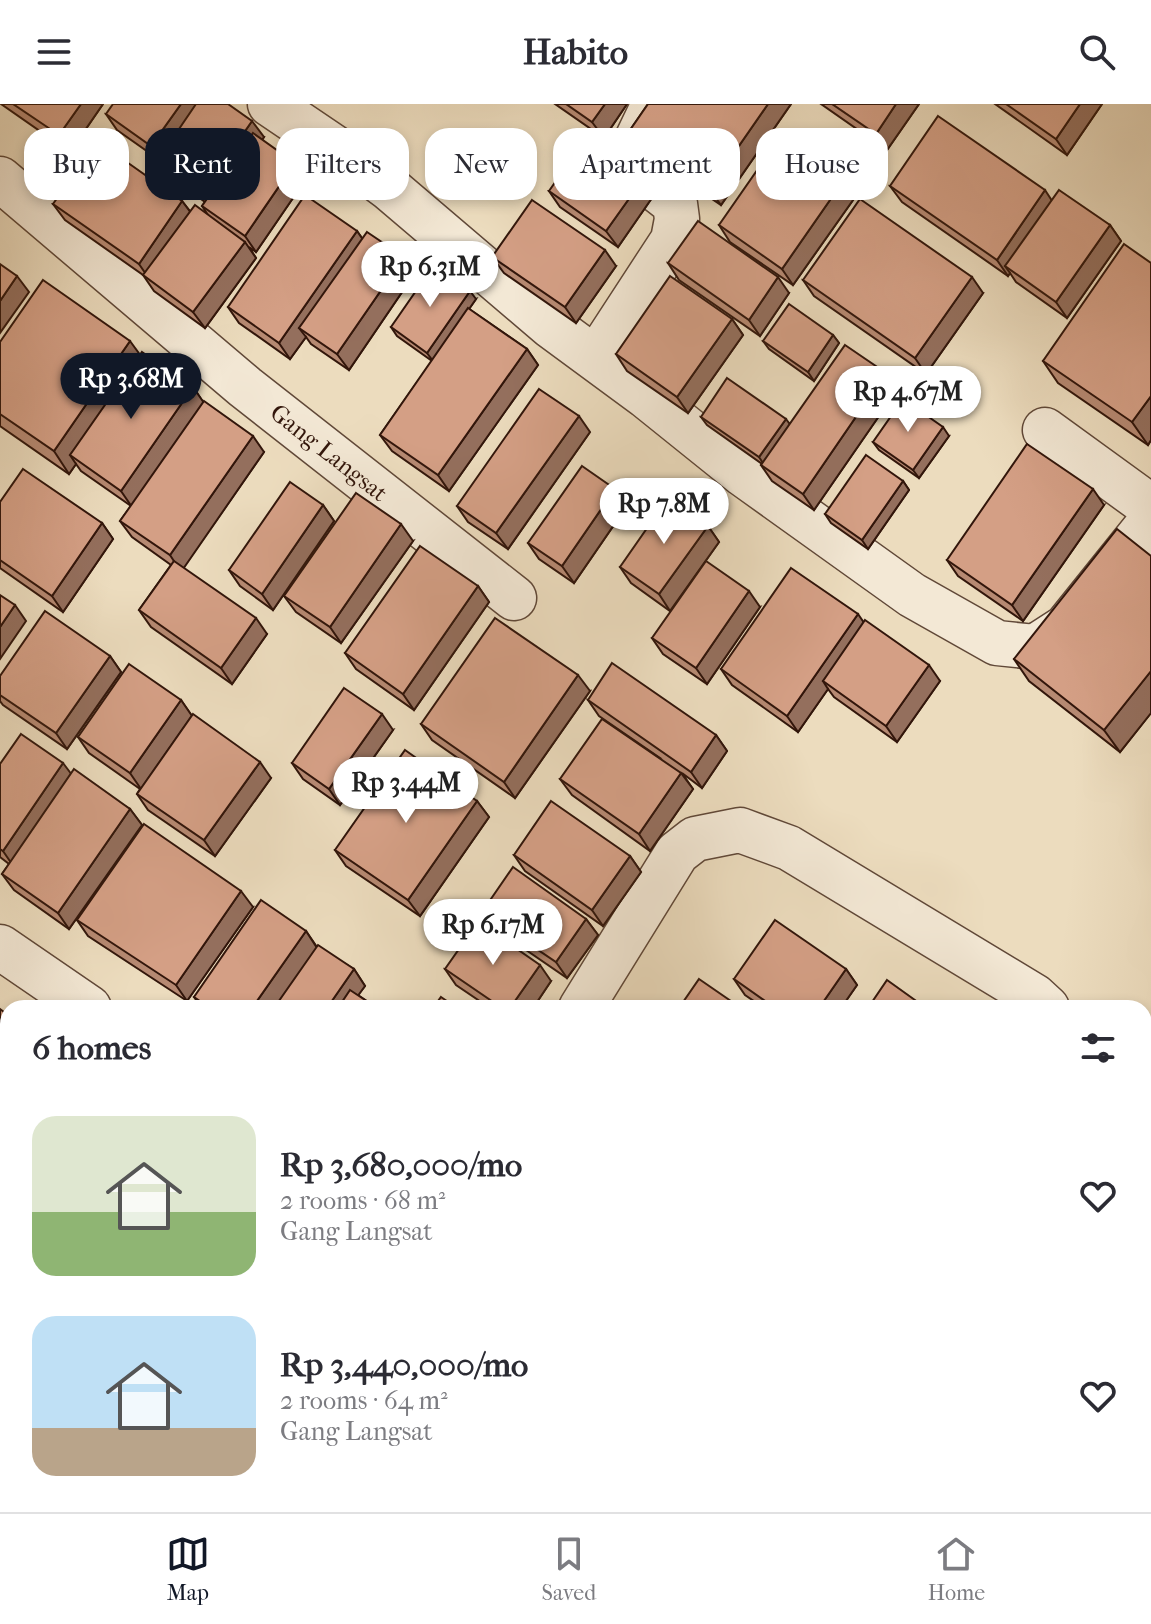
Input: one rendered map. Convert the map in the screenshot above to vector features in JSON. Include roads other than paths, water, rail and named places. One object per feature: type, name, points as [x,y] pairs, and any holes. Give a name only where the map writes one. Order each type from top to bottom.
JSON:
[{"type":"street","points":[[270,104],[389,188],[508,291],[743,474],[912,595],[997,643],[1035,647],[1066,627],[1151,521]]},
{"type":"street","points":[[596,358],[673,240],[677,219],[675,204],[639,176],[629,162],[654,104]]},
{"type":"street","name":"Gang Langsat","points":[[0,179],[245,387],[514,598]]},
{"type":"street","points":[[1045,430],[1151,507]]},
{"type":"street","points":[[586,1000],[677,853],[695,839],[740,830],[789,848],[1038,1000]]},
{"type":"street","points":[[0,947],[77,1000]]}]
